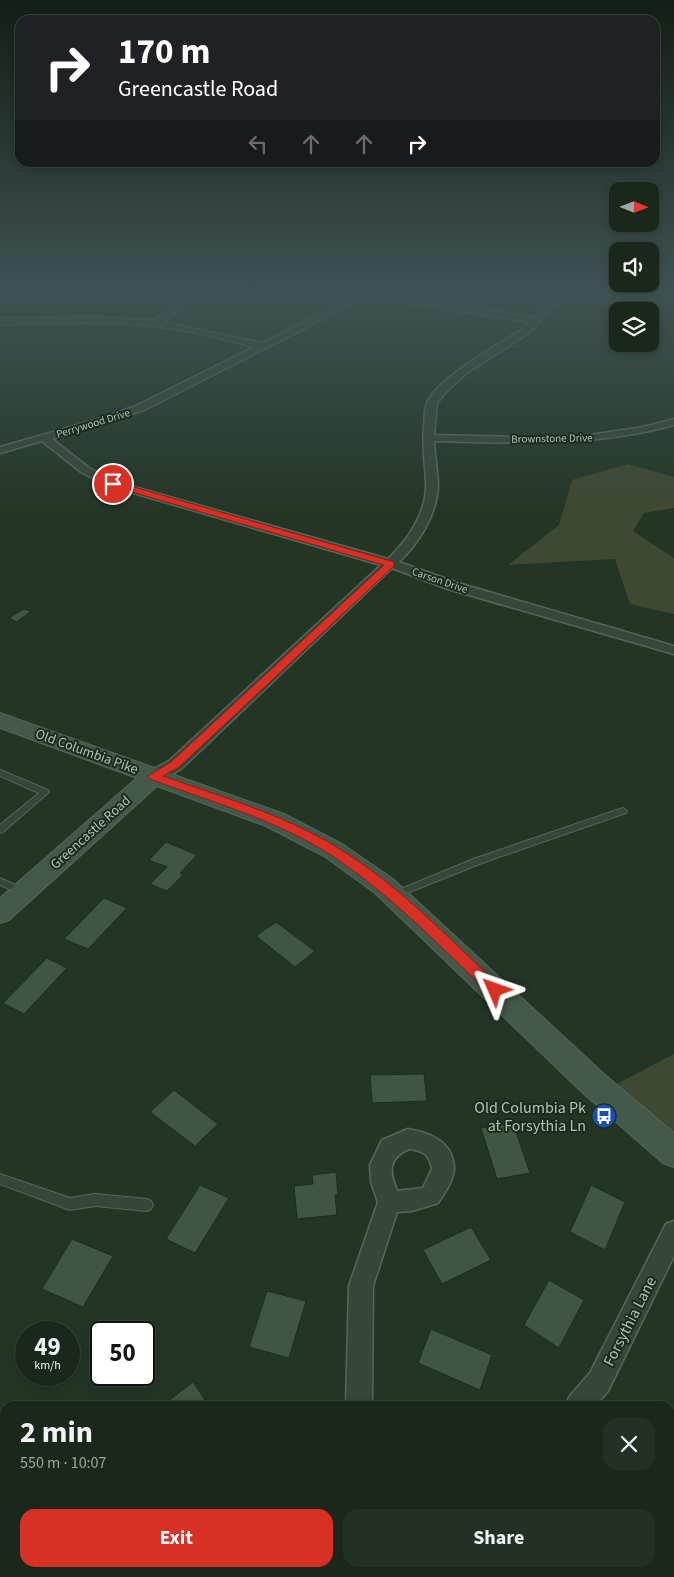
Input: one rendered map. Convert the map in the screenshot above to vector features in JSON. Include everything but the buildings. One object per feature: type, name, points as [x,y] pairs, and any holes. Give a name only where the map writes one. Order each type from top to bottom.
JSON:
[{"type":"main road","name":"Old Columbia Pike","points":[[0,720],[275,820],[333,850],[384,886],[594,1084],[674,1153]]},
{"type":"main road","name":"Greencastle Road","points":[[0,913],[154,776]]},
{"type":"street","name":"Perrywood Drive","points":[[0,450],[106,420],[140,408],[223,366]]},
{"type":"street","name":"Greencastle Road","points":[[154,776],[175,765],[402,552],[420,526],[429,506],[432,485],[428,438],[432,402],[441,391],[472,366]]},
{"type":"street","name":"Brownstone Drive","points":[[428,438],[586,438],[624,434],[674,422]]},
{"type":"street","name":"Carson Drive","points":[[45,438],[78,466],[107,482],[391,564],[452,586],[674,650]]},
{"type":"street","points":[[360,1401],[361,1286],[390,1202]]},
{"type":"street","name":"Forsythia Lane","points":[[582,1401],[599,1382],[674,1232]]},
{"type":"lane","points":[[0,773],[45,792],[0,830]]},
{"type":"lane","points":[[394,896],[417,885],[518,847],[623,811]]},
{"type":"lane","points":[[0,881],[23,892]]},
{"type":"lane","points":[[0,1179],[70,1204],[95,1200],[147,1205]]},
{"type":"green space","points":[[628,464],[674,477],[674,508],[644,513],[633,531],[674,558],[674,614],[630,604],[615,559],[508,565],[559,525],[572,480]]},
{"type":"green space","points":[[674,1054],[674,1133],[617,1084]]},
{"type":"place","name":"Old Columbia Pk at Forsythia Ln","points":[[604,1116]]},
{"type":"route","points":[[113,484],[391,564],[175,765],[154,776],[275,820],[333,850],[384,886],[495,990]]}]
